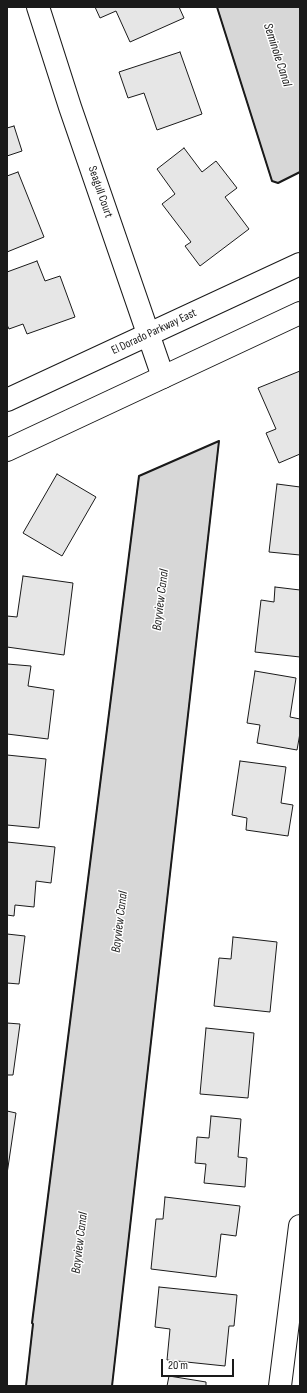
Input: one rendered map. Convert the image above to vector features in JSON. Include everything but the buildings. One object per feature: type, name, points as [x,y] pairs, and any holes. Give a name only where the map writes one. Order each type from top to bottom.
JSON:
[{"type":"street","name":"Seagull Court","points":[[38,7],[70,107],[163,377]]},
{"type":"street","name":"El Dorado Parkway East","points":[[7,400],[300,264]]},
{"type":"street","points":[[7,450],[300,313]]},
{"type":"street","points":[[280,1386],[300,1226]]},
{"type":"water","name":"Seminole Canal","points":[[217,7],[300,7],[300,172],[278,183],[272,181]]},
{"type":"water","name":"Bayview Canal","points":[[219,441],[112,1386],[26,1386],[32,1323],[139,476]]},
{"type":"wall","points":[[217,7],[272,181],[278,183],[300,172]]},
{"type":"wall","points":[[26,1386],[32,1323],[139,476],[219,441],[112,1386]]}]
